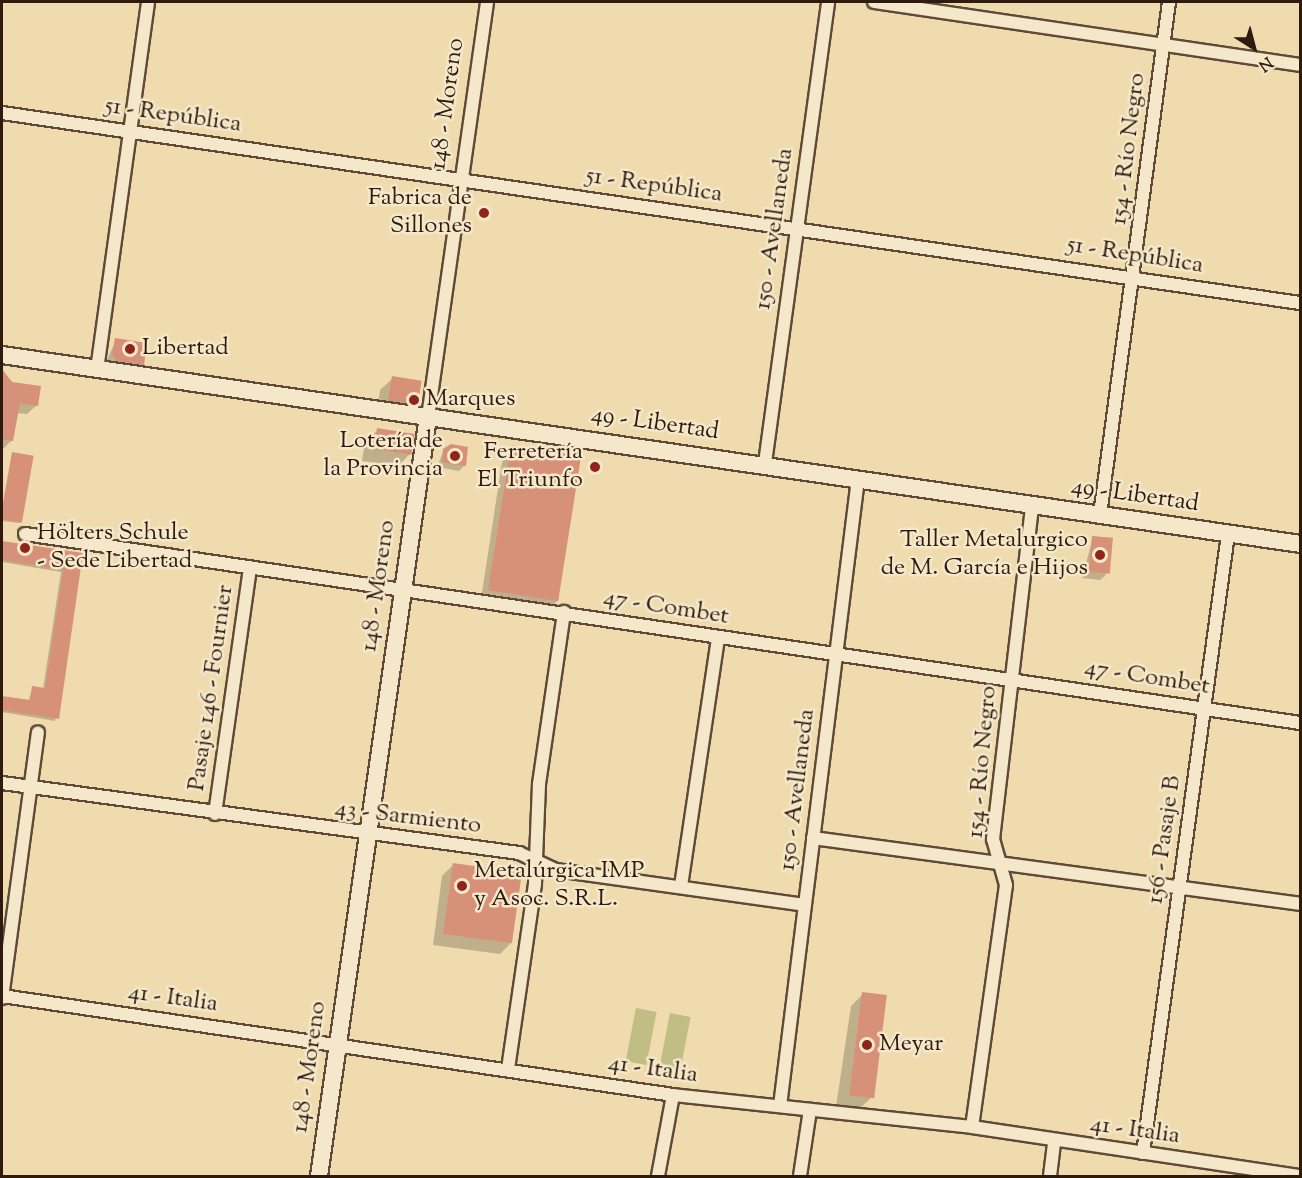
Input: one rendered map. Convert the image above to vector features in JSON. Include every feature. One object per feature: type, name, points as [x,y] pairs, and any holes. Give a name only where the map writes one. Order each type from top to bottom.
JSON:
[{"type":"street","points":[[97,370],[147,2]]},
{"type":"street","name":"148 - Moreno","points":[[319,1176],[487,2]]},
{"type":"street","name":"150 - Avellaneda","points":[[765,463],[828,2]]},
{"type":"street","points":[[873,2],[1300,65]]},
{"type":"street","name":"154 - Río Negro","points":[[1100,515],[1135,277],[1169,2]]},
{"type":"street","name":"51 - República","points":[[2,113],[1135,277],[1300,303]]},
{"type":"street","name":"49 - Libertad","points":[[2,355],[765,463],[1032,506],[1300,544]]},
{"type":"street","name":"150 - Avellaneda","points":[[780,1106],[858,479]]},
{"type":"street","name":"154 - Río Negro","points":[[972,1127],[1006,885],[993,839],[1032,506]]},
{"type":"street","name":"47 - Combet","points":[[25,534],[564,612],[718,638],[835,653],[1300,723]]},
{"type":"street","name":"156 - Pasaje B","points":[[1143,1153],[1228,534]]},
{"type":"street","name":"Pasaje 146 - Fournier","points":[[215,814],[250,568]]},
{"type":"street","points":[[508,1069],[537,862],[539,784],[564,612]]},
{"type":"street","points":[[681,886],[718,638]]},
{"type":"street","points":[[2,996],[28,786],[38,732]]},
{"type":"street","name":"43 - Sarmiento","points":[[2,783],[215,814],[519,853],[556,870],[805,905]]},
{"type":"street","points":[[813,838],[1000,860],[1300,904]]},
{"type":"street","name":"41 - Italia","points":[[2,996],[674,1095],[972,1127],[1261,1173],[1300,1176]]},
{"type":"street","points":[[658,1176],[674,1095]]},
{"type":"street","points":[[800,1176],[810,1110]]},
{"type":"street","points":[[1050,1176],[1054,1141]]},
{"type":"shaded area","points":[[636,1008],[657,1012],[646,1065],[626,1061]]},
{"type":"shaded area","points":[[670,1013],[691,1017],[680,1070],[660,1066]]},
{"type":"building","name":"Libertad","points":[[115,338],[147,343],[144,365],[117,361],[112,354]]},
{"type":"building","points":[[2,369],[12,382],[41,386],[38,406],[20,403],[13,441],[2,439]]},
{"type":"building","points":[[392,376],[422,381],[418,405],[388,401]]},
{"type":"building","points":[[377,428],[415,434],[411,455],[374,449]]},
{"type":"building","name":"Lotería de la Provincia","points":[[451,444],[468,447],[466,466],[442,462],[443,449]]},
{"type":"building","points":[[511,445],[581,456],[558,601],[488,590]]},
{"type":"building","points":[[12,452],[34,456],[22,523],[2,519]]},
{"type":"building","name":"Taller Metalurgico de M. García e Hijos","points":[[1092,536],[1113,538],[1110,574],[1089,572]]},
{"type":"building","points":[[2,541],[83,553],[59,719],[2,710],[2,696],[30,700],[32,686],[45,688],[63,570],[2,560]]},
{"type":"building","name":"Metalúrgica IMP y Asoc. S.R.L.","points":[[453,863],[516,872],[521,879],[512,943],[443,934]]},
{"type":"building","name":"Meyar","points":[[862,992],[887,995],[874,1098],[849,1095]]},
{"type":"place","name":"Fabrica de Sillones","points":[[484,213]]},
{"type":"place","name":"Libertad","points":[[130,349]]},
{"type":"place","name":"Marques","points":[[414,400]]},
{"type":"place","name":"Lotería de la Provincia","points":[[455,456]]},
{"type":"place","name":"Ferretería El Triunfo","points":[[595,467]]},
{"type":"place","name":"Hölters Schule - Sede Libertad","points":[[25,548]]},
{"type":"place","name":"Taller Metalurgico de M. García e Hijos","points":[[1100,555]]},
{"type":"place","name":"Metalúrgica IMP y Asoc. S.R.L.","points":[[462,886]]},
{"type":"place","name":"Meyar","points":[[867,1045]]}]
